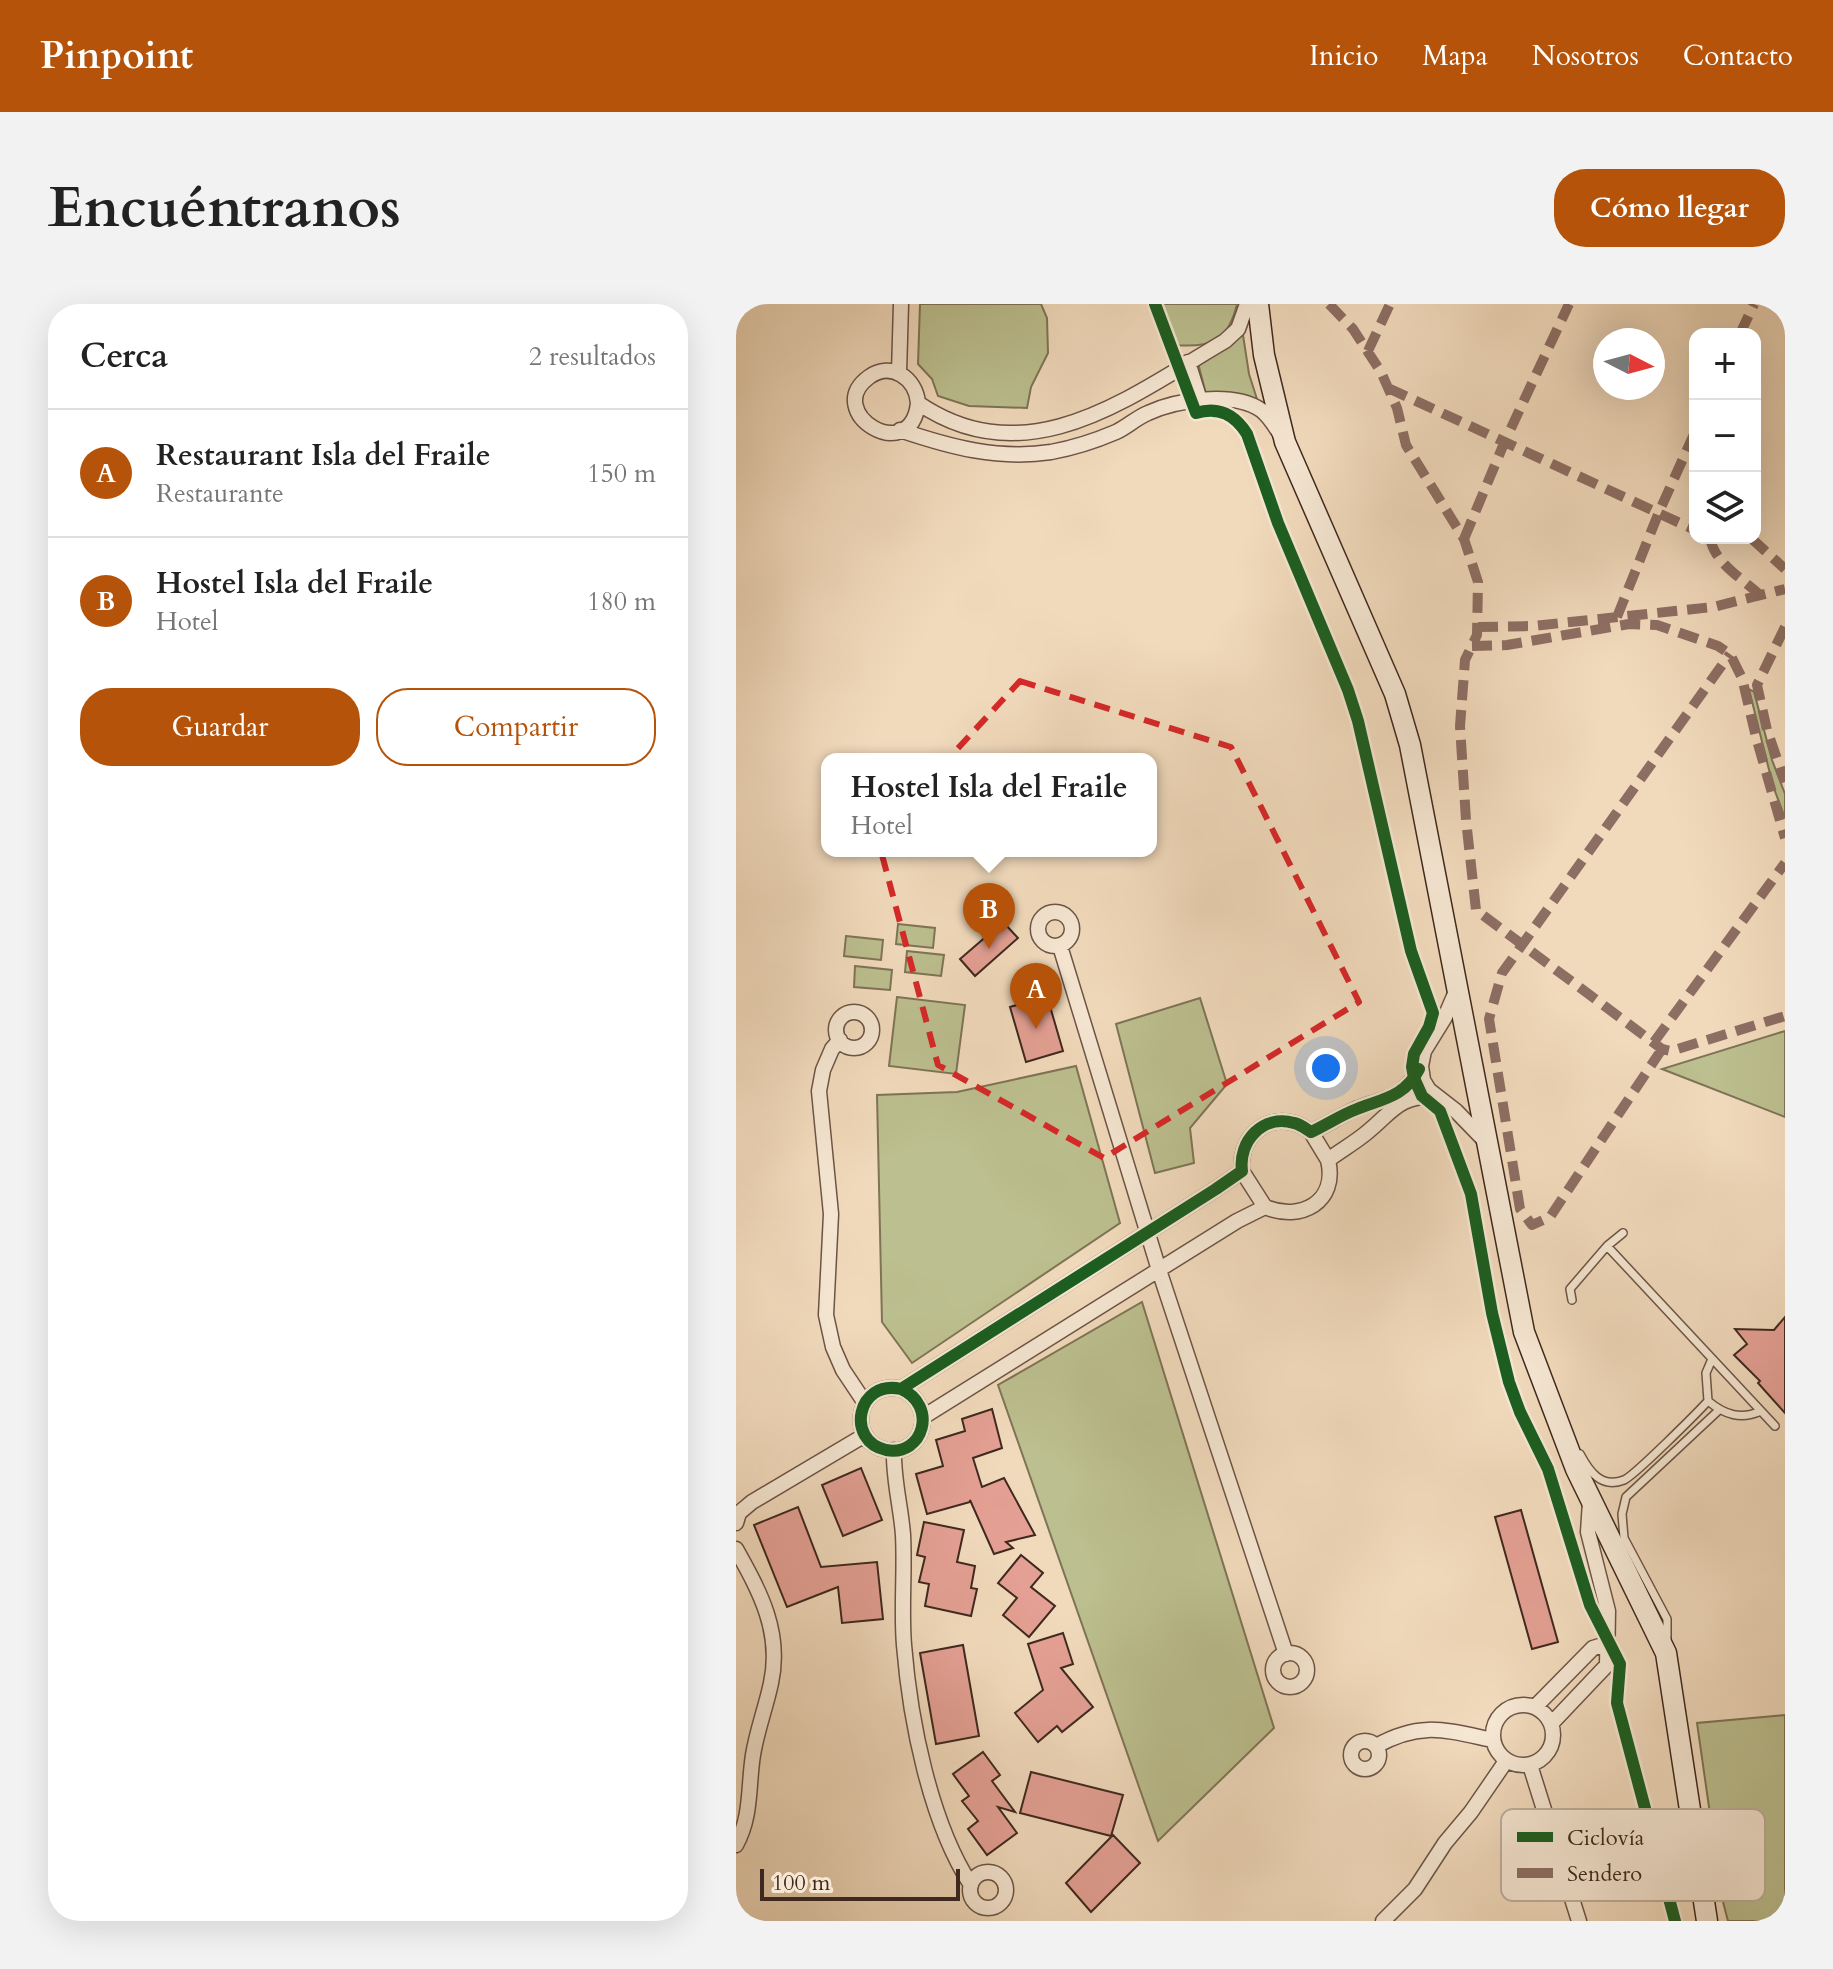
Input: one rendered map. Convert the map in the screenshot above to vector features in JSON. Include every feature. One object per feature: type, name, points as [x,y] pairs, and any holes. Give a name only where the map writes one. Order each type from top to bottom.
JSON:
[{"type":"main road","points":[[1258,304],[1264,355],[1285,442],[1395,694],[1410,745],[1524,1332],[1590,1497],[1666,1653],[1690,1809]]},
{"type":"main road","points":[[1704,1901],[1707,1921]]},
{"type":"street","points":[[899,373],[901,304]]},
{"type":"street","points":[[918,403],[946,418],[985,430],[1041,430],[1065,425],[1120,404],[1225,341],[1238,329],[1247,304]]},
{"type":"street","points":[[1188,362],[1200,400]]},
{"type":"street","points":[[884,371],[899,373],[915,387],[918,403],[914,418],[900,430],[885,433],[872,429],[861,418],[856,403],[860,388],[870,376],[884,371]]},
{"type":"street","points":[[900,430],[947,446],[982,453],[1021,455],[1088,443],[1119,431],[1144,414],[1167,405],[1200,400],[1247,403],[1262,411],[1285,442]]},
{"type":"street","points":[[1060,946],[1159,1270],[1286,1654]]},
{"type":"street","points":[[1457,989],[1445,1017],[1424,1051],[1421,1066],[1423,1080],[1489,1145]]},
{"type":"street","points":[[1433,1033],[1464,1022]]},
{"type":"street","points":[[840,1040],[832,1049],[823,1070],[819,1091],[831,1214],[826,1315],[833,1347],[843,1370],[865,1403]]},
{"type":"street","points":[[1311,1132],[1356,1109],[1389,1099],[1405,1089],[1421,1066]]},
{"type":"street","points":[[1328,1160],[1412,1097],[1458,1104],[1480,1100]]},
{"type":"street","points":[[1276,1121],[1295,1123],[1311,1132],[1328,1160],[1331,1171],[1323,1196],[1312,1205],[1289,1213],[1265,1207],[1242,1171],[1241,1162],[1246,1140],[1257,1129],[1276,1121]]},
{"type":"street","points":[[901,1389],[917,1400],[923,1417],[922,1429],[914,1441],[894,1450],[877,1447],[865,1435],[861,1420],[865,1403],[882,1389],[901,1389],[1242,1171]]},
{"type":"street","points":[[923,1417],[1237,1221],[1265,1207]]},
{"type":"street","points":[[736,1523],[739,1513],[752,1502],[865,1435]]},
{"type":"street","points":[[894,1450],[893,1468],[903,1534],[904,1645],[916,1734],[932,1796],[961,1869],[971,1885]]},
{"type":"street","points":[[1551,1724],[1607,1665],[1608,1611],[1588,1532],[1590,1497]]},
{"type":"street","points":[[736,1549],[769,1614],[775,1660],[756,1733],[746,1822],[736,1845]]},
{"type":"street","points":[[1535,1707],[1593,1648],[1609,1643]]},
{"type":"street","points":[[1519,1705],[1535,1707],[1551,1724],[1553,1736],[1550,1748],[1543,1758],[1530,1765],[1506,1761],[1497,1752],[1493,1740],[1494,1725],[1504,1712],[1519,1705]]},
{"type":"street","points":[[1376,1746],[1400,1733],[1421,1729],[1493,1740]]},
{"type":"street","points":[[1383,1921],[1415,1889],[1506,1761]]},
{"type":"street","points":[[1530,1765],[1544,1809]]},
{"type":"street","points":[[1573,1901],[1579,1921]]},
{"type":"lane","points":[[1572,1300],[1570,1289],[1607,1246],[1623,1233]]},
{"type":"lane","points":[[1607,1246],[1775,1426]]},
{"type":"lane","points":[[1712,1359],[1706,1373],[1708,1401],[1735,1417],[1761,1411]]},
{"type":"lane","points":[[1558,1420],[1591,1475],[1606,1481],[1625,1480],[1708,1401]]},
{"type":"lane","points":[[1666,1653],[1667,1619],[1624,1538],[1622,1514],[1626,1497],[1719,1410]]},
{"type":"lane","points":[[1659,1431],[1667,1440]]},
{"type":"lane","points":[[1677,1449],[1685,1457]]},
{"type":"highlighted area","points":[[1020,681],[1231,747],[1359,1002],[1104,1158],[938,1065],[877,836]]},
{"type":"green space","points":[[920,304],[1041,304],[1047,318],[1048,353],[1031,387],[1027,408],[969,406],[938,396],[932,379],[918,364]]},
{"type":"green space","points":[[1160,304],[1237,304],[1229,327],[1216,340],[1187,346],[1174,345]]},
{"type":"green space","points":[[1243,335],[1249,374],[1257,399],[1206,394],[1198,363]]},
{"type":"green space","points":[[1749,689],[1754,692],[1772,760],[1785,794],[1785,818],[1773,786]]},
{"type":"green space","points":[[898,924],[935,928],[933,948],[896,944]]},
{"type":"green space","points":[[846,936],[883,940],[881,960],[844,956]]},
{"type":"green space","points":[[907,951],[944,955],[941,976],[905,972]]},
{"type":"green space","points":[[855,966],[892,970],[890,990],[854,987]]},
{"type":"green space","points":[[897,997],[965,1005],[956,1074],[889,1066]]},
{"type":"green space","points":[[1200,998],[1227,1084],[1190,1128],[1194,1163],[1155,1173],[1116,1024]]},
{"type":"green space","points":[[1785,1031],[1785,1117],[1662,1069]]},
{"type":"green space","points":[[1076,1066],[1120,1223],[912,1363],[882,1322],[877,1095],[957,1092]]},
{"type":"green space","points":[[1142,1302],[1274,1728],[1158,1841],[998,1385]]},
{"type":"green space","points":[[1785,1715],[1785,1921],[1728,1921],[1723,1901],[1765,1901],[1765,1809],[1709,1809],[1697,1723]]},
{"type":"building","points":[[1003,922],[1018,938],[975,976],[960,959]]},
{"type":"building","points":[[1047,996],[1063,1051],[1026,1062],[1010,1007]]},
{"type":"building","points":[[1785,1317],[1785,1413],[1734,1355],[1747,1344],[1735,1329],[1774,1330]]},
{"type":"building","points":[[992,1409],[1002,1448],[973,1458],[982,1487],[1004,1478],[1035,1535],[1006,1542],[1013,1548],[994,1554],[970,1500],[927,1514],[916,1474],[943,1466],[936,1440],[965,1431],[962,1419]]},
{"type":"building","points":[[861,1468],[882,1520],[843,1536],[822,1485]]},
{"type":"building","points":[[798,1507],[821,1567],[877,1562],[883,1619],[842,1623],[838,1587],[787,1607],[754,1525]]},
{"type":"building","points":[[1521,1510],[1558,1642],[1532,1649],[1495,1517]]},
{"type":"building","points":[[924,1522],[964,1530],[957,1562],[975,1566],[971,1588],[977,1589],[971,1616],[925,1606],[929,1584],[919,1582],[925,1557],[917,1555]]},
{"type":"building","points":[[1021,1555],[1043,1573],[1031,1587],[1055,1606],[1029,1637],[1003,1615],[1017,1598],[998,1583]]},
{"type":"building","points":[[1063,1633],[1073,1664],[1061,1668],[1093,1707],[1062,1732],[1057,1726],[1038,1742],[1015,1713],[1043,1690],[1028,1644]]},
{"type":"building","points":[[963,1645],[979,1736],[936,1744],[920,1653]]},
{"type":"building","points":[[983,1752],[1000,1775],[992,1781],[1015,1812],[998,1807],[1017,1833],[987,1855],[968,1829],[978,1821],[962,1801],[969,1796],[953,1774]]},
{"type":"building","points":[[1031,1772],[1123,1795],[1111,1836],[1020,1813]]},
{"type":"building","points":[[1113,1835],[1140,1863],[1091,1912],[1066,1883]]},
{"type":"marked path","points":[[1329,304],[1353,329],[1381,372],[1397,408],[1406,445],[1464,539],[1478,582],[1477,635],[1465,660],[1460,726],[1476,910],[1662,1049],[1671,1051],[1785,1016]]},
{"type":"marked path","points":[[1368,351],[1390,304]]},
{"type":"marked path","points":[[1464,539],[1505,441],[1569,304]]},
{"type":"marked path","points":[[1743,328],[1754,304]]},
{"type":"marked path","points":[[1388,388],[1689,527]]},
{"type":"marked path","points":[[1617,617],[1689,445]]},
{"type":"marked path","points":[[1712,544],[1723,563],[1760,595]]},
{"type":"marked path","points":[[1758,544],[1785,569]]},
{"type":"marked path","points":[[1478,627],[1533,626],[1713,607],[1785,589]]},
{"type":"marked path","points":[[1472,646],[1507,645],[1629,624],[1657,625],[1718,646],[1730,654],[1742,678],[1785,838]]},
{"type":"marked path","points":[[1785,627],[1757,685],[1767,730],[1785,782]]},
{"type":"marked path","points":[[1662,1049],[1550,1217],[1532,1225],[1520,1209],[1489,1019],[1502,973],[1730,654]]},
{"type":"marked path","points":[[1654,1042],[1785,863]]},
{"type":"cycle path","points":[[1155,304],[1196,413],[1212,411],[1226,414],[1247,434],[1278,523],[1348,690],[1358,721],[1411,951],[1433,1013],[1414,1054],[1414,1078],[1422,1096],[1440,1111],[1471,1194],[1492,1313],[1509,1382],[1548,1469],[1590,1605],[1620,1664],[1617,1703],[1645,1809]]},
{"type":"cycle path","points":[[901,1389],[920,1406],[922,1428],[910,1446],[886,1450],[873,1444],[861,1424],[866,1402],[874,1393],[886,1388],[901,1389],[1216,1189],[1242,1171],[1244,1150],[1255,1132],[1263,1126],[1283,1121],[1311,1132],[1400,1091],[1419,1069]]},
{"type":"cycle path","points":[[1670,1901],[1675,1921]]},
{"type":"place","name":"Hostel Isla del Fraile","points":[[989,949]]},
{"type":"place","name":"Restaurant Isla del Fraile","points":[[1036,1029]]}]
